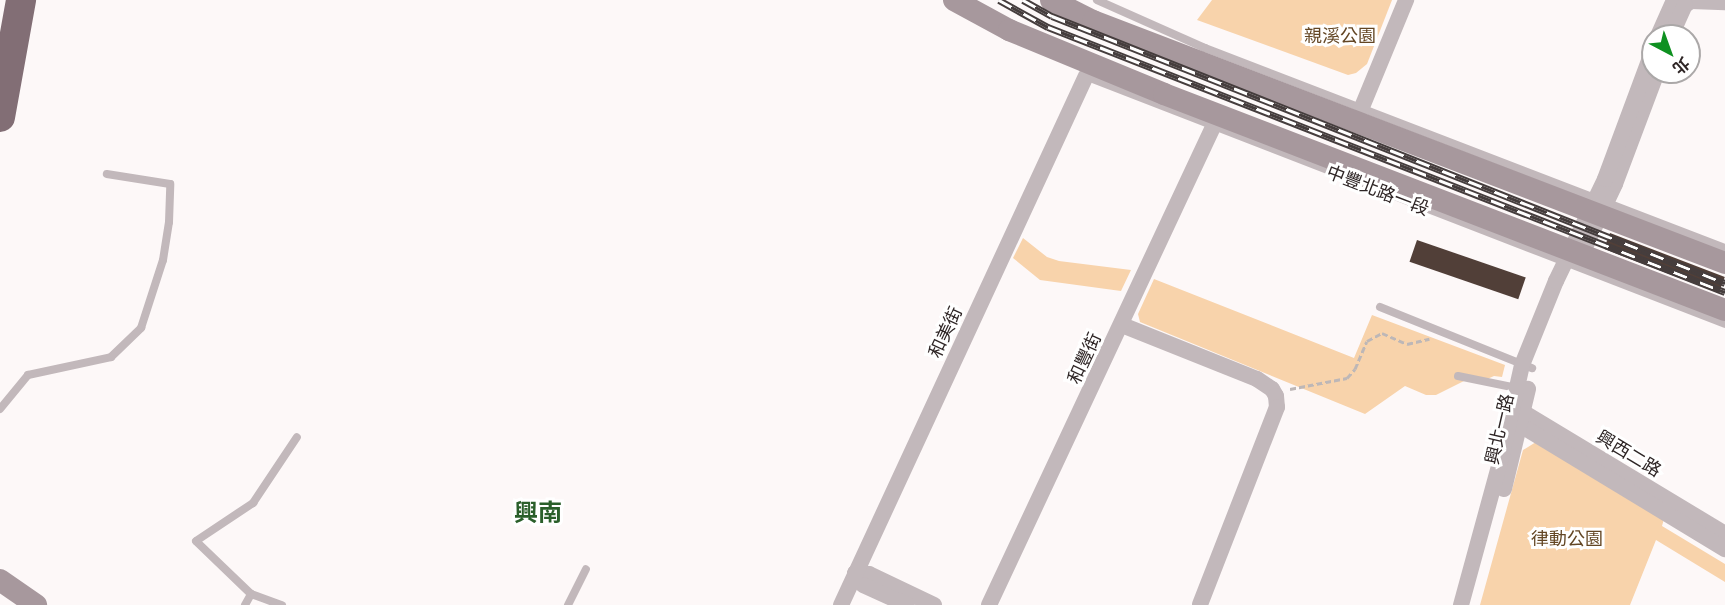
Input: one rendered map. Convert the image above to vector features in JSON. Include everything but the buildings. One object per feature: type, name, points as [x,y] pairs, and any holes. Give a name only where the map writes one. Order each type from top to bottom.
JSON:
[{"type":"highway","points":[[0,101],[8,0]]},
{"type":"highway","points":[[0,117],[21,0]]},
{"type":"main road","name":"中豐北路一段","points":[[954,0],[1038,43],[1164,94],[1573,258],[1725,310]]},
{"type":"main road","points":[[1051,0],[1093,21],[1598,207],[1725,263]]},
{"type":"main road","points":[[0,580],[36,605]]},
{"type":"street","points":[[1362,107],[1406,0]]},
{"type":"street","points":[[1679,2],[1725,2]]},
{"type":"street","points":[[1665,24],[1679,2]]},
{"type":"street","points":[[1674,24],[1679,2]]},
{"type":"street","name":"和美街","points":[[841,605],[1086,76]]},
{"type":"street","points":[[1598,207],[1641,84]]},
{"type":"street","points":[[1598,207],[1652,84]]},
{"type":"street","name":"和豐街","points":[[989,605],[1213,127]]},
{"type":"street","name":"興北一路","points":[[1472,605],[1518,417],[1527,366],[1573,258],[1598,207]]},
{"type":"street","points":[[1122,325],[1257,379],[1274,392],[1277,407],[1200,605]]},
{"type":"street","points":[[1461,605],[1518,417],[1517,388],[1527,366]]},
{"type":"street","points":[[1518,417],[1725,549]]},
{"type":"street","name":"興西二路","points":[[1518,417],[1725,534]]},
{"type":"street","points":[[855,573],[863,585],[907,605]]},
{"type":"street","points":[[855,573],[869,574],[934,605]]},
{"type":"lane","points":[[1097,0],[1205,48],[1362,107],[1598,207],[1725,248]]},
{"type":"lane","name":"中豐北路一段","points":[[1038,43],[1086,76],[1213,127],[1573,258],[1725,324]]},
{"type":"lane","points":[[0,409],[28,375],[111,357],[141,328],[163,260],[169,222],[170,184],[108,174]]},
{"type":"lane","points":[[1380,307],[1527,366]]},
{"type":"lane","points":[[1458,376],[1517,388]]},
{"type":"lane","points":[[282,605],[251,594],[196,541],[253,503],[297,437]]},
{"type":"lane","points":[[568,605],[586,569]]},
{"type":"lane","points":[[245,605],[251,594]]},
{"type":"path","points":[[1274,392],[1347,378],[1355,369],[1367,341],[1382,333],[1407,344],[1430,339],[1439,343]]},
{"type":"green space","name":"親溪公園","points":[[1212,0],[1392,0],[1367,64],[1356,73],[1348,75],[1197,20]]},
{"type":"green space","points":[[1023,238],[1047,257],[1059,261],[1131,270],[1121,291],[1040,280],[1013,258]]},
{"type":"green space","points":[[1154,279],[1354,358],[1372,315],[1505,365],[1502,377],[1494,376],[1485,380],[1464,381],[1436,395],[1426,395],[1405,386],[1365,414],[1140,322],[1138,314]]},
{"type":"green space","name":"律動公園","points":[[1536,442],[1664,519],[1662,526],[1725,564],[1725,582],[1656,540],[1630,605],[1480,605],[1523,450]]},
{"type":"railway","points":[[999,0],[1048,27],[1725,292]]},
{"type":"railway","points":[[1023,0],[1052,16],[1725,283]]},
{"type":"district","name":"興南","points":[[538,512]]}]
